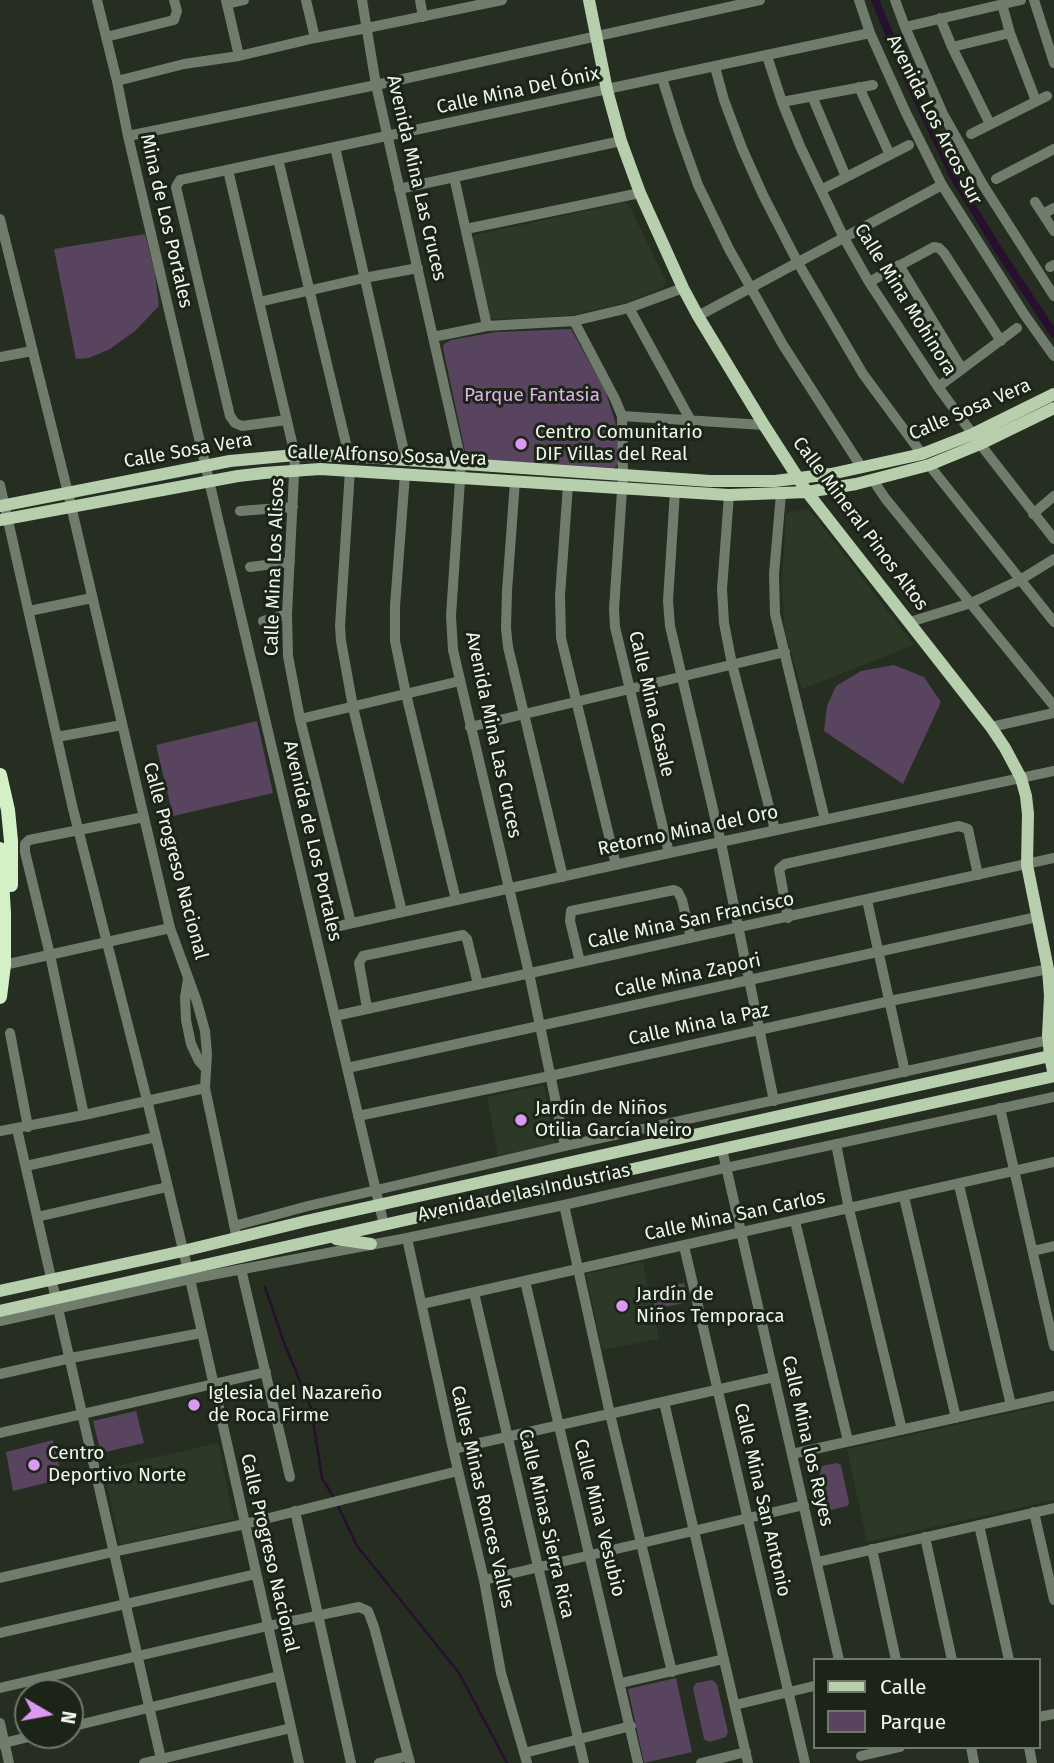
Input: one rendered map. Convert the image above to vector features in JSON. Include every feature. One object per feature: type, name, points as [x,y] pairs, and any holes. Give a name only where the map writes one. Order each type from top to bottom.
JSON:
[{"type":"highway","points":[[0,775],[8,810],[11,841],[11,884],[4,913]]},
{"type":"highway","points":[[0,849],[4,913],[4,965],[0,997]]},
{"type":"main road","name":"Calle Mineral Pinos Altos","points":[[589,0],[607,90],[621,141],[640,193],[698,316],[807,492],[991,727],[1021,778],[1028,814],[1027,864],[1050,986],[1054,1076]]},
{"type":"main road","name":"Calle Sosa Vera","points":[[68,493],[230,461],[295,455],[406,460],[460,471],[623,481],[745,482],[798,478],[925,460],[976,439],[1054,394]]},
{"type":"main road","points":[[976,439],[1054,408]]},
{"type":"main road","name":"Calle Alfonso Sosa Vera","points":[[4,519],[264,472],[295,470],[405,474],[460,471],[515,481],[569,485],[623,481],[675,491],[729,495],[807,492],[873,480],[925,460]]},
{"type":"main road","points":[[3,506],[68,493]]},
{"type":"main road","name":"Avenida de las Industrias","points":[[0,1291],[183,1251],[235,1232],[379,1205],[1052,1056]]},
{"type":"main road","name":"Avenida de las Industrias","points":[[0,1311],[57,1302],[188,1274],[325,1238],[1054,1076]]},
{"type":"main road","points":[[325,1238],[371,1244]]},
{"type":"street","name":"Mina de Los Portales","points":[[97,0],[205,466]]},
{"type":"street","points":[[106,37],[174,20],[177,11],[174,0]]},
{"type":"street","points":[[239,56],[226,2],[244,0]]},
{"type":"street","points":[[306,0],[315,38]]},
{"type":"street","name":"Avenida Mina Las Cruces","points":[[362,0],[376,85],[459,452],[451,616],[453,650],[529,973],[565,1146]]},
{"type":"street","points":[[420,0],[423,17]]},
{"type":"street","points":[[117,81],[184,64],[239,56],[476,3],[502,0]]},
{"type":"street","points":[[128,136],[376,85],[760,0]]},
{"type":"street","name":"Avenida Los Arcos Sur","points":[[859,0],[870,33],[942,185],[1054,356]]},
{"type":"street","name":"Avenida Los Arcos Sur","points":[[895,0],[943,114],[983,185],[1054,296]]},
{"type":"street","points":[[905,27],[1021,0]]},
{"type":"street","points":[[1034,0],[1054,63]]},
{"type":"street","points":[[1002,4],[1036,101]]},
{"type":"street","points":[[940,18],[990,124]]},
{"type":"street","name":"Calle Mina Del Ónix","points":[[287,420],[242,426],[235,423],[230,416],[176,187],[183,179],[870,33]]},
{"type":"street","points":[[952,47],[1010,33]]},
{"type":"street","name":"Calle Mina Mohinora","points":[[767,56],[800,146],[844,238],[869,282],[938,387],[1054,539]]},
{"type":"street","points":[[715,67],[724,100],[763,195],[798,262],[863,374],[925,460],[1054,622]]},
{"type":"street","points":[[662,78],[698,185],[729,249],[783,345],[862,468]]},
{"type":"street","points":[[782,102],[873,85]]},
{"type":"street","points":[[859,87],[890,155]]},
{"type":"street","points":[[812,96],[846,177]]},
{"type":"street","points":[[971,134],[1047,96]]},
{"type":"street","points":[[399,189],[621,141]]},
{"type":"street","points":[[821,190],[909,145]]},
{"type":"street","points":[[335,147],[406,460]]},
{"type":"street","points":[[996,179],[1054,149]]},
{"type":"street","points":[[278,159],[349,456]]},
{"type":"street","name":"Calle Mina Los Alisos","points":[[228,170],[295,455],[287,614],[288,656],[300,719],[351,923]]},
{"type":"street","points":[[454,177],[487,326]]},
{"type":"street","points":[[698,316],[942,185]]},
{"type":"street","points":[[466,229],[640,193]]},
{"type":"street","points":[[1035,202],[1054,231]]},
{"type":"street","points":[[1043,214],[1054,208]]},
{"type":"street","name":"Calle Progreso Nacional","points":[[0,223],[68,493],[170,928],[205,1031],[205,1088],[235,1232]]},
{"type":"street","points":[[869,282],[934,247],[939,248],[1001,341]]},
{"type":"street","points":[[899,265],[962,369]]},
{"type":"street","points":[[259,302],[418,268]]},
{"type":"street","points":[[433,337],[487,326],[574,321],[629,308],[683,288]]},
{"type":"street","points":[[629,308],[691,421]]},
{"type":"street","name":"Calle Mina Casale","points":[[574,321],[622,416],[623,481],[614,610],[618,647],[668,853]]},
{"type":"street","points":[[938,387],[1017,328]]},
{"type":"street","points":[[0,357],[32,351]]},
{"type":"street","points":[[622,416],[764,425]]},
{"type":"street","name":"Avenida de Los Portales","points":[[205,466],[384,1225]]},
{"type":"street","points":[[350,470],[340,626],[342,657],[402,912]]},
{"type":"street","points":[[405,474],[395,641],[456,900]]},
{"type":"street","points":[[873,480],[1054,706]]},
{"type":"street","points":[[515,481],[506,591],[508,647],[563,877]]},
{"type":"street","name":"Calle Progreso Nacional","points":[[0,485],[4,519],[29,611],[79,830],[156,1137],[299,1763]]},
{"type":"street","points":[[569,485],[559,617],[566,660],[616,865]]},
{"type":"street","points":[[675,491],[668,613],[774,1101]]},
{"type":"street","points":[[781,494],[774,574],[775,614],[825,820]]},
{"type":"street","points":[[729,495],[722,607],[732,664],[775,830]]},
{"type":"street","points":[[1033,514],[1054,496]]},
{"type":"street","points":[[240,511],[293,507]]},
{"type":"street","points":[[910,622],[971,603],[1020,580],[1054,559]]},
{"type":"street","points":[[250,567],[290,562]]},
{"type":"street","points":[[29,611],[92,598]]},
{"type":"street","points":[[263,621],[287,614]]},
{"type":"street","points":[[470,727],[785,652]]},
{"type":"street","points":[[300,719],[460,681]]},
{"type":"street","points":[[991,727],[1054,713]]},
{"type":"street","points":[[57,737],[122,726]]},
{"type":"street","name":"Retorno Mina del Oro","points":[[330,928],[1054,771]]},
{"type":"street","points":[[84,1115],[25,844],[29,840],[144,817]]},
{"type":"street","points":[[788,918],[779,869],[785,864],[962,826],[968,829],[978,875]]},
{"type":"street","name":"Calle Mina San Francisco","points":[[335,1016],[1054,859]]},
{"type":"street","points":[[580,962],[570,921],[571,911],[674,890],[682,900],[691,938]]},
{"type":"street","points":[[867,900],[905,1072]]},
{"type":"street","name":"Calle Mina Zapori","points":[[347,1068],[1037,917]]},
{"type":"street","points":[[4,965],[170,928]]},
{"type":"street","points":[[368,1008],[359,963],[363,956],[463,934],[467,939],[478,984]]},
{"type":"street","name":"Calle Mina la Paz","points":[[358,1116],[1048,969]]},
{"type":"street","points":[[188,979],[184,1007],[186,1020],[191,1044],[206,1069]]},
{"type":"street","points":[[10,1033],[26,1166],[162,1761]]},
{"type":"street","name":"Avenida de las Industrias","points":[[235,1232],[376,1190],[1051,1040]]},
{"type":"street","points":[[0,1131],[205,1088]]},
{"type":"street","name":"Avenida de las Industrias","points":[[188,1274],[241,1269],[407,1238],[1054,1097]]},
{"type":"street","points":[[1000,1108],[1054,1346]]},
{"type":"street","points":[[26,1166],[156,1137]]},
{"type":"street","points":[[836,1144],[902,1430]]},
{"type":"street","name":"Calle Mina los Reyes","points":[[722,1149],[839,1658]]},
{"type":"street","name":"Calle Mina San Carlos","points":[[422,1304],[1054,1163]]},
{"type":"street","points":[[960,1185],[1011,1405]]},
{"type":"street","points":[[37,1217],[167,1187]]},
{"type":"street","points":[[904,1197],[956,1418]]},
{"type":"street","points":[[564,1205],[671,1672]]},
{"type":"street","points":[[795,1221],[848,1441]]},
{"type":"street","name":"Calles Minas Ronces Valles","points":[[407,1238],[484,1580],[501,1673],[526,1758]]},
{"type":"street","name":"Calle Mina San Antonio","points":[[684,1246],[806,1763]]},
{"type":"street","points":[[1033,1251],[1054,1246]]},
{"type":"street","points":[[241,1269],[290,1477]]},
{"type":"street","name":"Calle Mina Vesubio","points":[[525,1281],[638,1763]]},
{"type":"street","name":"Calle Minas Sierra Rica","points":[[474,1293],[584,1763]]},
{"type":"street","name":"Avenida de las Industrias","points":[[0,1321],[57,1302]]},
{"type":"street","points":[[0,1374],[201,1333]]},
{"type":"street","points":[[0,1433],[266,1372]]},
{"type":"street","points":[[453,1449],[774,1377]]},
{"type":"street","points":[[792,1454],[1054,1396]]},
{"type":"street","points":[[664,1402],[747,1758],[701,1763]]},
{"type":"street","points":[[0,1578],[245,1524],[458,1471]]},
{"type":"street","points":[[484,1580],[803,1505]]},
{"type":"street","points":[[817,1562],[1054,1508]]},
{"type":"street","points":[[295,1511],[351,1763]]},
{"type":"street","points":[[1034,1513],[1054,1600]]},
{"type":"street","points":[[979,1525],[1009,1658]]},
{"type":"street","points":[[925,1537],[952,1658]]},
{"type":"street","points":[[872,1549],[896,1658]]},
{"type":"street","points":[[0,1633],[256,1574]]},
{"type":"street","points":[[0,1688],[318,1614],[359,1607],[368,1612],[374,1627],[409,1759],[379,1763]]},
{"type":"street","points":[[621,1683],[724,1659]]},
{"type":"street","points":[[84,1724],[279,1676]]},
{"type":"street","points":[[735,1705],[813,1686]]},
{"type":"street","points":[[0,1723],[2,1743],[9,1763]]},
{"type":"street","points":[[526,1758],[631,1726]]},
{"type":"street","points":[[144,1763],[162,1761],[290,1728]]},
{"type":"street","points":[[861,1755],[890,1749]]},
{"type":"shaded area","points":[[626,202],[666,281],[664,287],[629,302],[571,315],[493,319],[489,315],[472,237]]},
{"type":"shaded area","points":[[809,509],[914,645],[802,689],[785,633],[782,584],[786,513]]},
{"type":"shaded area","name":"Jardín de Niños Otilia García Neiro","points":[[544,1085],[555,1144],[498,1156],[487,1097]]},
{"type":"shaded area","name":"Jardín de Niños Temporaca","points":[[643,1262],[659,1339],[602,1350],[586,1274]]},
{"type":"shaded area","points":[[1054,1403],[1054,1500],[867,1542],[847,1449]]},
{"type":"shaded area","points":[[218,1443],[234,1519],[120,1545],[104,1469]]},
{"type":"green space","points":[[145,234],[155,273],[159,306],[135,331],[110,349],[89,358],[76,359],[54,249]]},
{"type":"green space","name":"Parque Fantasia","points":[[571,329],[605,390],[617,428],[618,464],[614,468],[471,459],[466,456],[444,344],[451,340],[496,332]]},
{"type":"green space","points":[[894,665],[924,677],[941,702],[903,784],[824,731],[827,706],[836,686],[861,671]]},
{"type":"green space","points":[[257,721],[273,793],[173,816],[156,745]]},
{"type":"green space","points":[[684,1283],[688,1302],[655,1309],[651,1290]]},
{"type":"green space","points":[[136,1411],[144,1443],[101,1453],[93,1421]]},
{"type":"green space","name":"Centro Deportivo Norte","points":[[53,1440],[62,1479],[13,1491],[6,1452]]},
{"type":"green space","points":[[837,1463],[841,1465],[849,1503],[831,1510],[827,1508],[819,1471],[822,1466]]},
{"type":"green space","points":[[676,1678],[692,1752],[644,1763],[628,1689]]},
{"type":"green space","points":[[712,1680],[717,1684],[728,1732],[726,1737],[709,1742],[704,1739],[693,1688],[696,1683]]},
{"type":"waterway","points":[[875,0],[954,177],[1054,334]]},
{"type":"waterway","points":[[265,1287],[311,1408],[322,1478],[334,1498]]},
{"type":"waterway","points":[[337,1504],[357,1546],[459,1673],[507,1763]]},
{"type":"place","name":"Centro Comunitario DIF Villas del Real","points":[[521,444]]},
{"type":"place","name":"Jardín de Niños Otilia García Neiro","points":[[521,1120]]},
{"type":"place","name":"Jardín de Niños Temporaca","points":[[622,1306]]},
{"type":"place","name":"Iglesia del Nazareño de Roca Firme","points":[[194,1405]]},
{"type":"place","name":"Centro Deportivo Norte","points":[[34,1465]]}]
